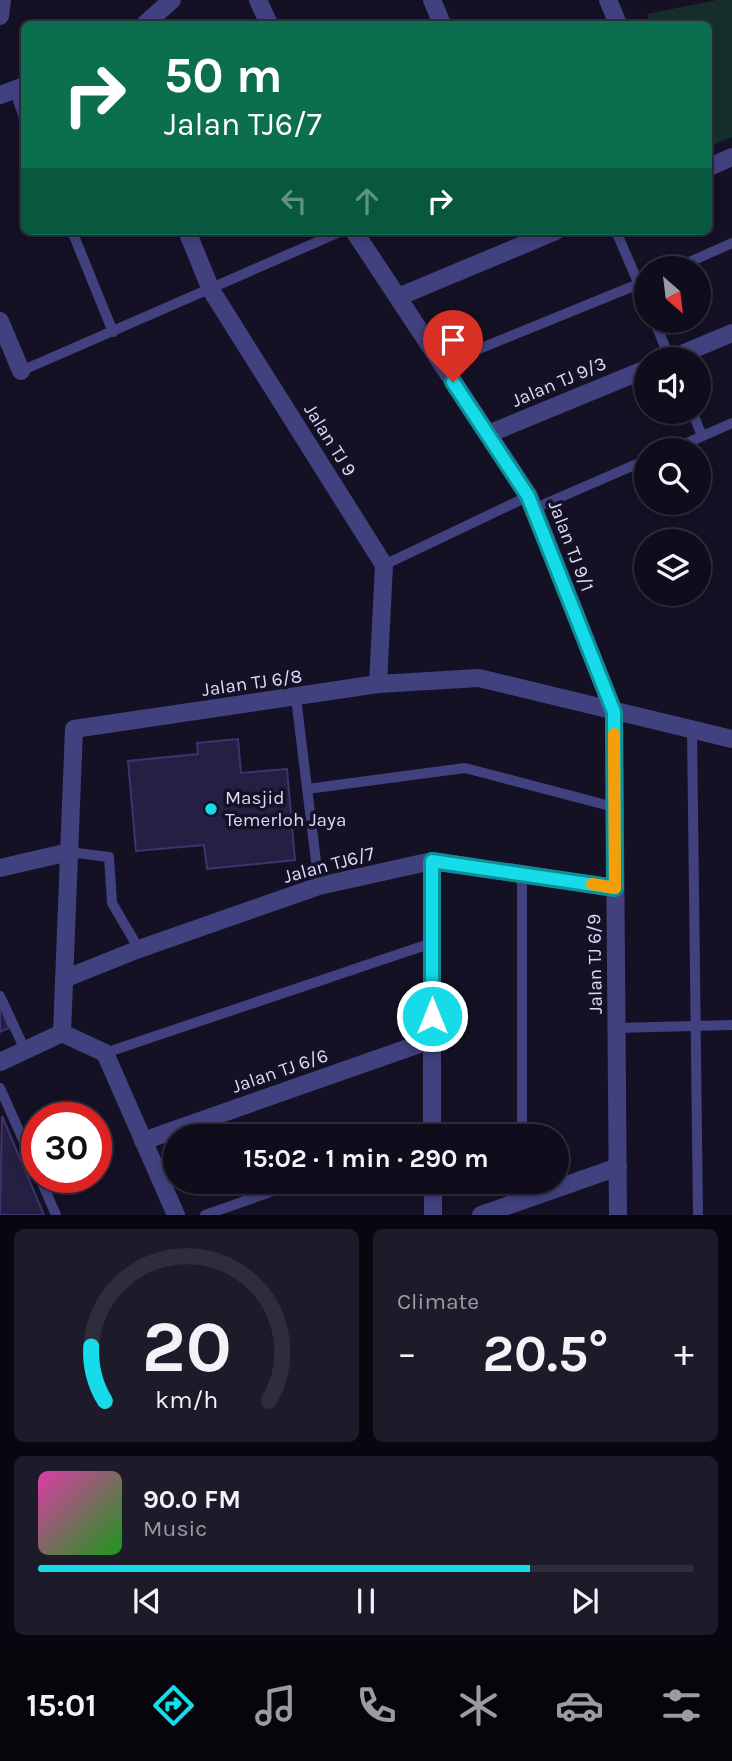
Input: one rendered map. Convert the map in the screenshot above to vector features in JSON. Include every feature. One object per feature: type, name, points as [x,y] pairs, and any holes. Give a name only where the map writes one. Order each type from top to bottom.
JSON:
[{"type":"street","points":[[0,16],[2,0]]},
{"type":"street","points":[[148,21],[172,0]]},
{"type":"street","points":[[258,0],[267,21]]},
{"type":"street","points":[[432,0],[441,21]]},
{"type":"street","points":[[608,0],[617,21]]},
{"type":"street","points":[[712,166],[732,158]]},
{"type":"street","name":"Jalan TJ 9","points":[[189,235],[211,290],[384,565]]},
{"type":"street","name":"Jalan TJ 9/1","points":[[357,235],[531,502],[614,712]]},
{"type":"street","points":[[398,297],[529,236]]},
{"type":"street","points":[[0,321],[21,371]]},
{"type":"street","points":[[699,347],[732,333]]},
{"type":"street","name":"Jalan TJ 9/3","points":[[488,435],[634,374]]},
{"type":"street","points":[[378,684],[384,565]]},
{"type":"street","name":"Jalan TJ 6/8","points":[[62,1033],[74,729],[378,684],[480,678],[732,739]]},
{"type":"street","name":"Jalan TJ 6/9","points":[[614,712],[618,1215]]},
{"type":"street","points":[[0,868],[69,852]]},
{"type":"street","points":[[432,861],[432,1124]]},
{"type":"street","name":"Jalan TJ6/7","points":[[64,979],[139,949],[319,886],[432,861],[615,888]]},
{"type":"street","points":[[0,1062],[62,1033],[105,1053],[176,1215]]},
{"type":"street","name":"Jalan TJ 6/6","points":[[144,1141],[432,1040]]},
{"type":"street","points":[[481,1215],[618,1167]]},
{"type":"street","points":[[433,1194],[433,1215]]},
{"type":"lane","points":[[13,90],[21,110]]},
{"type":"lane","points":[[74,235],[113,332]]},
{"type":"lane","points":[[21,371],[333,235]]},
{"type":"lane","points":[[618,235],[634,266]]},
{"type":"lane","points":[[703,256],[732,243]]},
{"type":"lane","points":[[442,364],[634,285]]},
{"type":"lane","points":[[697,424],[702,436]]},
{"type":"lane","points":[[698,438],[732,424]]},
{"type":"lane","points":[[384,565],[531,502],[634,464]]},
{"type":"lane","points":[[296,698],[319,886]]},
{"type":"lane","points":[[692,730],[698,1215]]},
{"type":"lane","points":[[307,789],[465,768],[614,807]]},
{"type":"lane","points":[[69,852],[109,857],[112,904],[139,949]]},
{"type":"lane","points":[[522,873],[522,1124]]},
{"type":"lane","points":[[105,1053],[432,943]]},
{"type":"lane","points":[[0,996],[25,1050]]},
{"type":"lane","points":[[616,1028],[732,1025]]},
{"type":"lane","points":[[0,1088],[21,1135]]},
{"type":"lane","points":[[46,1193],[56,1215]]},
{"type":"lane","points":[[205,1215],[265,1194]]},
{"type":"lane","points":[[522,1194],[522,1201]]},
{"type":"green space","points":[[717,0],[732,0],[732,137],[712,146],[712,21],[649,21],[647,14]]},
{"type":"building","name":"Masjid Temerloh Jaya","points":[[238,739],[241,773],[287,769],[295,860],[207,869],[204,845],[136,851],[128,761],[198,754],[197,743]]},
{"type":"building","points":[[0,1006],[9,1028],[0,1032]]},
{"type":"building","points":[[2,1116],[21,1161],[21,1193],[35,1193],[44,1215],[0,1215]]},
{"type":"slow traffic","points":[[592,884],[615,888],[614,734]]},
{"type":"place","name":"Masjid Temerloh Jaya","points":[[211,809]]},
{"type":"route","points":[[432,1016],[432,861],[615,888],[614,712],[528,496],[453,382]]}]
